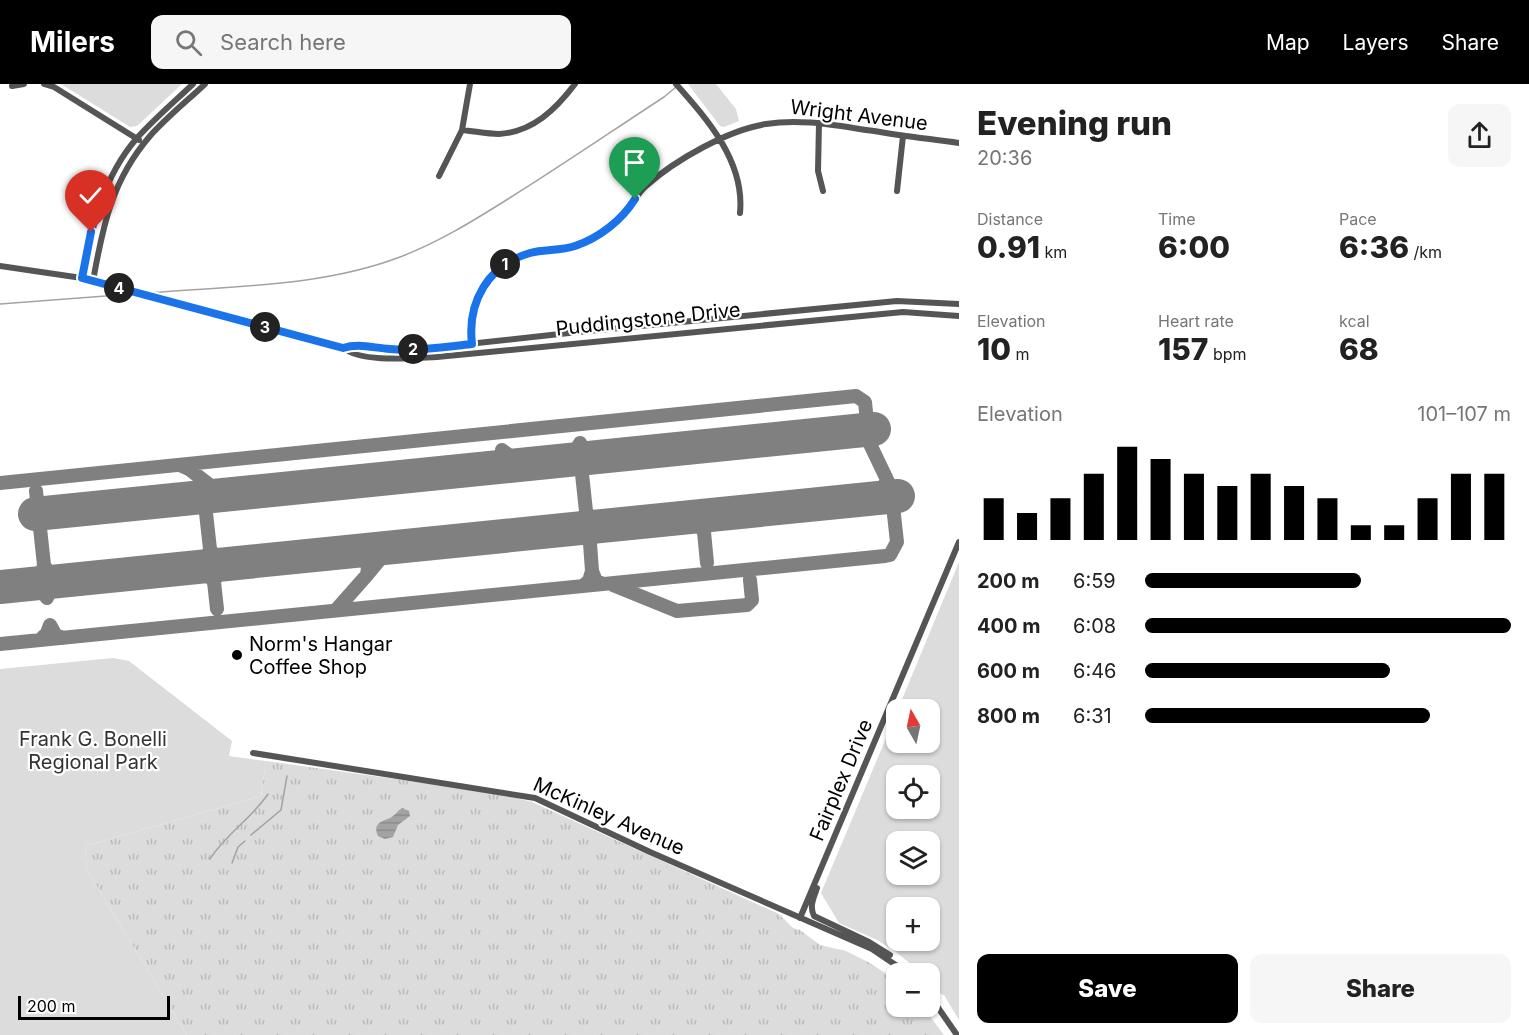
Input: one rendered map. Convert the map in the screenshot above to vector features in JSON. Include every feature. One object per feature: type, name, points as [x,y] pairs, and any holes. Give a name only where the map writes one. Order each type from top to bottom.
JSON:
[{"type":"street","points":[[12,86],[24,84]]},
{"type":"street","points":[[44,84],[54,87],[144,144]]},
{"type":"street","points":[[82,278],[100,201],[117,164],[136,139],[193,84]]},
{"type":"street","points":[[93,281],[110,202],[122,176],[158,128],[205,84]]},
{"type":"street","points":[[439,176],[462,130],[470,84]]},
{"type":"street","points":[[462,130],[499,134],[532,126],[559,105],[575,84]]},
{"type":"street","points":[[676,84],[719,138],[735,165],[741,201],[740,213]]},
{"type":"street","name":"Wright Avenue","points":[[473,354],[471,325],[477,297],[489,278],[499,268],[532,252],[564,249],[593,238],[621,217],[647,185],[719,138],[764,124],[785,121],[819,123],[959,143]]},
{"type":"street","points":[[819,123],[818,171],[823,191]]},
{"type":"street","points":[[897,191],[903,136]]},
{"type":"street","name":"Puddingstone Drive","points":[[0,266],[82,278],[343,348],[349,353],[389,358],[473,354],[868,314],[903,312],[959,316]]},
{"type":"street","name":"Puddingstone Drive","points":[[343,348],[354,344],[409,349],[472,344],[897,301],[959,304]]},
{"type":"street","name":"Fairplex Drive","points":[[800,918],[959,542]]},
{"type":"street","name":"McKinley Avenue","points":[[253,753],[535,798],[800,918]]},
{"type":"street","points":[[822,867],[812,904],[814,916],[882,949],[898,963]]},
{"type":"street","points":[[800,918],[872,949],[894,963]]},
{"type":"street","points":[[940,1010],[957,1035]]},
{"type":"green space","points":[[61,84],[182,84],[137,126],[130,127]]},
{"type":"green space","points":[[688,84],[716,84],[736,109],[739,121],[724,127],[720,126]]},
{"type":"green space","points":[[959,562],[959,1020],[944,995],[940,993],[940,963],[910,963],[894,951],[940,951],[940,897],[886,897],[886,946],[839,923],[821,893],[886,738],[886,753],[940,753],[940,699],[902,699]]},
{"type":"green space","name":"Frank G. Bonelli Regional Park","points":[[113,658],[129,661],[232,741],[229,756],[266,761],[261,796],[85,846],[87,870],[187,1035],[0,1035],[0,669]]},
{"type":"green space","points":[[266,761],[496,793],[532,802],[779,914],[793,928],[800,930],[820,945],[846,951],[870,963],[886,974],[886,1017],[930,1017],[944,1035],[187,1035],[87,870],[85,846],[261,796]]},
{"type":"shaded area","points":[[402,808],[409,811],[410,816],[398,825],[393,837],[385,839],[378,836],[376,829],[378,824],[392,817]]},
{"type":"waterway","points":[[149,293],[308,280],[370,267],[400,257],[442,238],[495,207],[676,87]]},
{"type":"waterway","points":[[0,304],[132,294]]},
{"type":"waterway","points":[[251,835],[281,810],[287,776]]},
{"type":"waterway","points":[[210,859],[268,794]]},
{"type":"waterway","points":[[232,863],[238,847],[245,841]]},
{"type":"taxiway","points":[[0,483],[856,396],[865,402],[869,442],[891,488],[897,542],[890,555],[885,556],[0,644]]},
{"type":"taxiway","points":[[565,460],[574,454],[580,443],[585,451],[597,457]]},
{"type":"taxiway","points":[[495,467],[502,462],[504,456],[502,450],[514,459],[530,464]]},
{"type":"taxiway","points":[[565,460],[576,464],[582,474],[588,463],[597,457]]},
{"type":"taxiway","points":[[180,465],[189,469],[220,493],[227,495]]},
{"type":"taxiway","points":[[582,474],[586,511]]},
{"type":"taxiway","points":[[879,498],[886,487],[886,477]]},
{"type":"taxiway","points":[[36,491],[44,565]]},
{"type":"taxiway","points":[[186,499],[199,503],[206,513],[211,502],[229,494]]},
{"type":"taxiway","points":[[575,528],[584,520],[586,511],[599,526]]},
{"type":"taxiway","points":[[206,513],[210,549]]},
{"type":"taxiway","points":[[687,517],[696,521],[704,532],[708,520],[714,515]]},
{"type":"taxiway","points":[[572,528],[583,534],[590,543],[592,536],[602,526]]},
{"type":"taxiway","points":[[704,532],[707,563]]},
{"type":"taxiway","points":[[590,543],[592,571]]},
{"type":"taxiway","points":[[350,551],[364,558],[368,567],[367,575],[386,552],[402,546]]},
{"type":"taxiway","points":[[193,568],[207,559],[210,549],[217,560],[229,564]]},
{"type":"taxiway","points":[[193,568],[205,570],[214,582],[218,571],[229,564]]},
{"type":"taxiway","points":[[44,565],[51,577],[61,581],[51,588],[47,598],[40,589],[31,584],[41,576],[44,565]]},
{"type":"taxiway","points":[[583,586],[589,581],[592,571],[596,581],[603,584]]},
{"type":"taxiway","points":[[336,610],[367,575]]},
{"type":"taxiway","points":[[613,585],[677,611],[747,605],[752,600],[750,580]]},
{"type":"taxiway","points":[[214,582],[217,609]]},
{"type":"taxiway","points":[[40,640],[47,633],[50,625],[55,634],[62,638]]},
{"type":"runway","points":[[35,514],[874,429]]},
{"type":"runway","points":[[0,587],[898,496]]},
{"type":"place","name":"Norm's Hangar Coffee Shop","points":[[237,655]]},
{"type":"route","points":[[91,232],[82,278],[343,348],[354,344],[409,349],[472,344],[471,325],[477,297],[489,278],[499,268],[532,252],[573,247],[593,238],[621,217],[635,199]]}]
